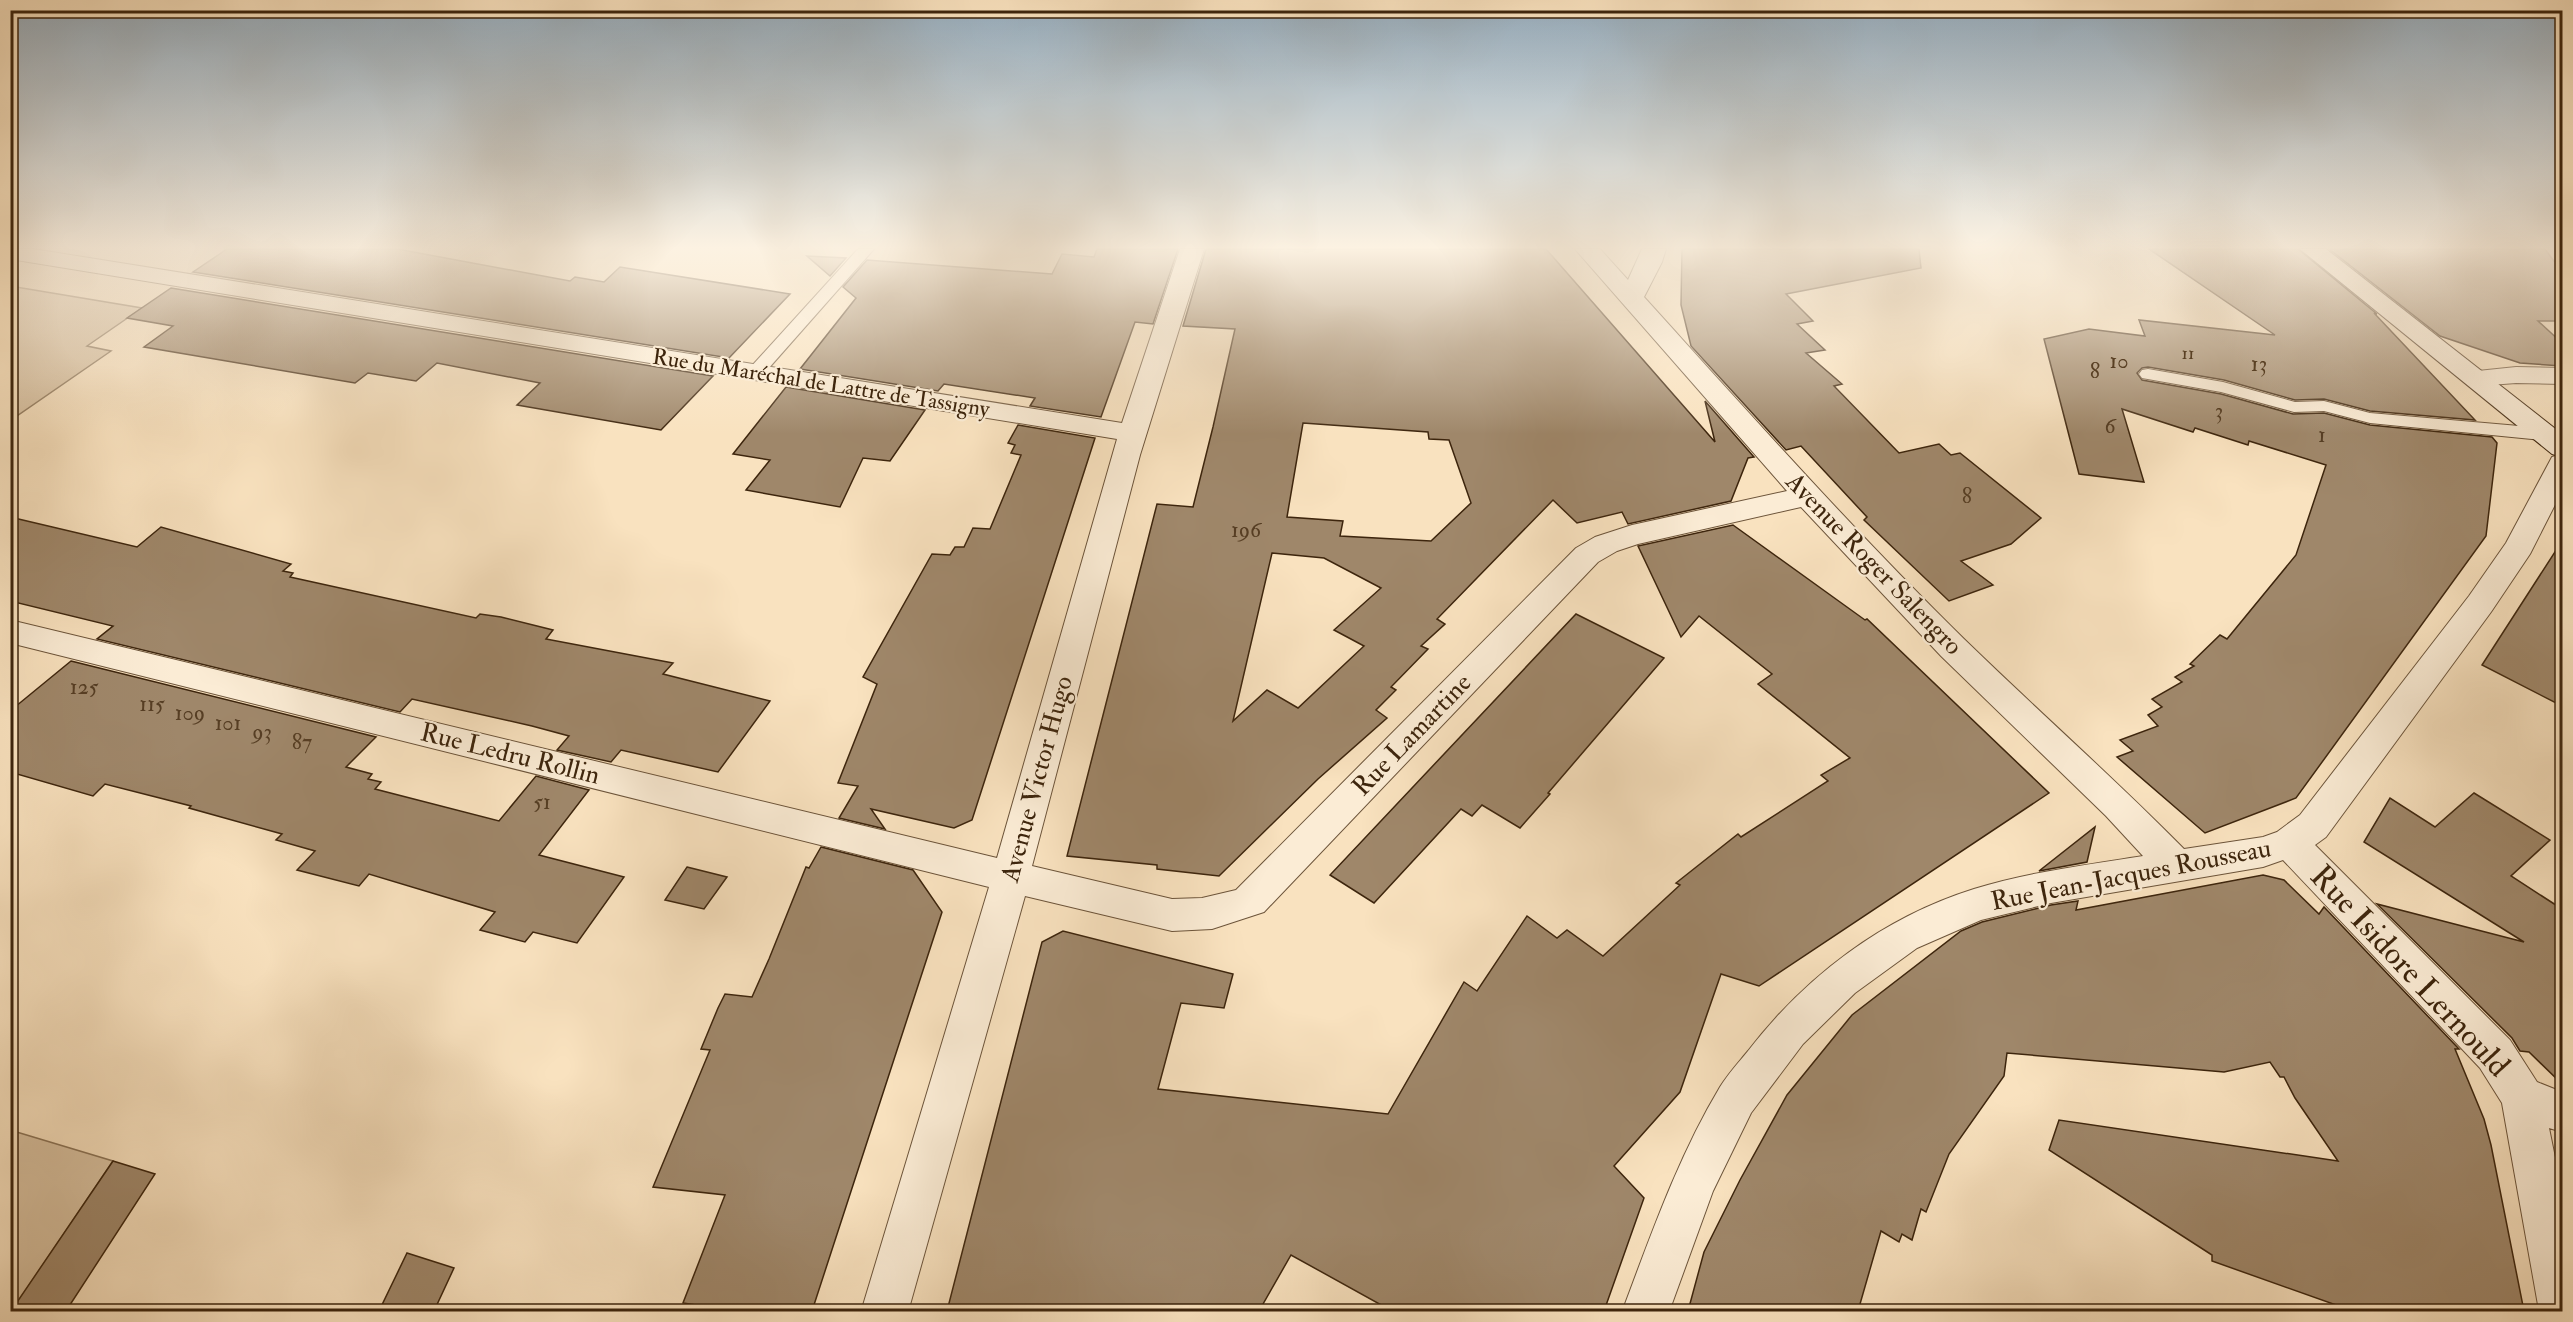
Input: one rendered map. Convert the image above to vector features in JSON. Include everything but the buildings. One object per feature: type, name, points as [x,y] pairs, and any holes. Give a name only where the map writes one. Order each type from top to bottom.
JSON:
[{"type":"street","name":"Rue du Maréchal de Lattre de Tassigny","points":[[370,311],[1133,432]]},
{"type":"street","name":"Avenue Victor Hugo","points":[[884,1311],[1010,877],[1133,432],[1172,311]]},
{"type":"street","name":"Avenue Roger Salengro","points":[[1644,311],[1806,495],[1953,648],[2119,806],[2176,866]]},
{"type":"street","points":[[2391,311],[2553,441]]},
{"type":"street","points":[[2477,378],[2516,375],[2562,376]]},
{"type":"street","name":"Rue Jean-Jacques Rousseau","points":[[1646,1311],[1694,1182],[1736,1099],[1788,1031],[1841,980],[1903,936],[1976,905],[2051,887],[2263,852],[2290,843],[2313,826],[2480,604],[2519,547],[2562,463]]},
{"type":"street","name":"Rue Lamartine","points":[[1010,877],[1172,915],[1198,917],[1226,911],[1250,901],[1587,555],[1606,544],[1632,535],[1806,495]]},
{"type":"street","name":"Rue Ledru Rollin","points":[[10,631],[1010,877]]},
{"type":"street","name":"Rue Isidore Lernould","points":[[2290,843],[2542,1105]]},
{"type":"street","points":[[2542,1105],[2562,1305]]},
{"type":"lane","points":[[754,373],[810,311]]},
{"type":"lane","points":[[2148,374],[2223,387],[2294,407],[2324,406],[2370,418],[2553,441]]},
{"type":"shaded area","points":[[10,311],[138,311],[87,346],[111,351],[11,420]]},
{"type":"shaded area","points":[[10,1130],[113,1161],[11,1312],[10,1311]]}]
